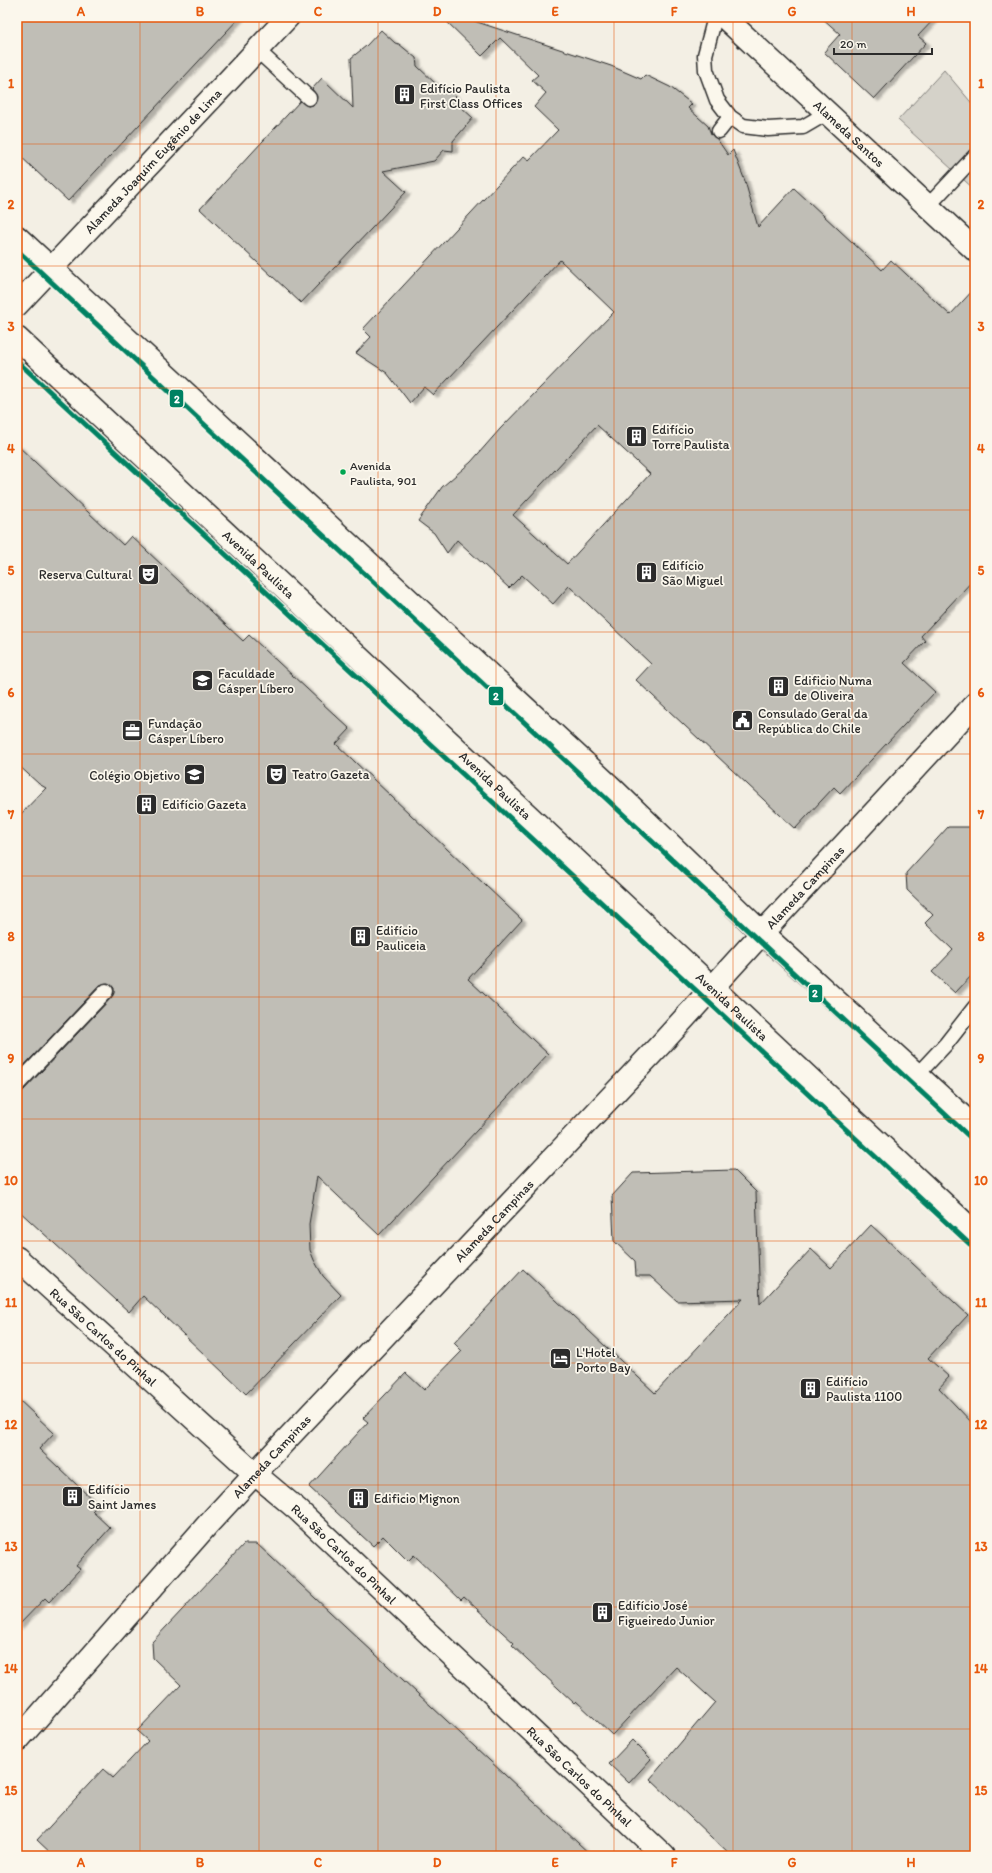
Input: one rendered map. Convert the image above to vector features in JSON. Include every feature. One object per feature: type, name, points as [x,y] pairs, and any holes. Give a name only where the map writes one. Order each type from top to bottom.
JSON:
[{"type":"street","name":"Alameda Joaquim Eugênio de Lima","points":[[17,305],[288,17]]},
{"type":"street","name":"Alameda Santos","points":[[724,17],[975,250]]},
{"type":"street","points":[[17,237],[613,789],[762,933],[975,1128]]},
{"type":"street","name":"Avenida Paulista","points":[[17,338],[714,987],[975,1233]]},
{"type":"street","name":"Alameda Campinas","points":[[17,1741],[255,1474],[714,987],[762,933],[975,704]]},
{"type":"street","name":"Rua São Carlos do Pinhal","points":[[17,1258],[255,1474],[298,1510],[664,1856]]},
{"type":"lane","points":[[715,17],[705,55],[706,70],[717,100],[730,117],[743,126],[768,129],[803,127],[827,113]]},
{"type":"lane","points":[[257,50],[309,98]]},
{"type":"lane","points":[[719,131],[730,117]]},
{"type":"lane","points":[[928,206],[975,156]]},
{"type":"lane","points":[[17,1085],[106,991]]},
{"type":"lane","points":[[917,1075],[946,1044],[975,1007]]},
{"type":"shaded area","points":[[944,70],[975,107],[975,190],[898,120]]},
{"type":"building","points":[[17,17],[240,17],[68,201],[17,153]]},
{"type":"building","points":[[442,17],[462,17],[611,66],[641,79],[645,75],[670,87],[692,104],[688,108],[708,126],[711,134],[717,139],[728,155],[733,150],[745,181],[758,227],[794,188],[882,270],[891,260],[950,315],[975,288],[975,578],[921,636],[925,641],[904,663],[935,692],[840,793],[834,787],[795,829],[636,680],[651,664],[569,586],[553,604],[522,575],[509,588],[457,540],[447,553],[434,533],[418,521],[442,487],[471,462],[500,429],[614,312],[560,260],[433,395],[424,387],[410,403],[387,373],[356,353],[371,337],[363,329],[524,156],[529,160],[558,130],[534,107],[546,93],[532,80],[538,75],[500,38],[482,56]],"holes":[[[597,425],[650,474],[567,564],[513,515]]]},
{"type":"building","points":[[821,17],[936,17],[918,36],[926,43],[874,99],[824,52],[840,34]]},
{"type":"building","points":[[381,30],[395,43],[399,44],[416,58],[417,66],[437,85],[444,85],[460,101],[460,106],[473,118],[453,141],[453,151],[444,150],[434,161],[383,171],[406,192],[301,303],[200,209],[300,101],[308,106],[315,104],[317,96],[312,89],[322,78],[353,108],[351,58],[366,46]]},
{"type":"building","points":[[17,445],[123,545],[131,536],[243,641],[249,635],[350,729],[336,744],[522,920],[468,979],[548,1054],[379,1235],[317,1176],[309,1224],[310,1250],[323,1276],[341,1295],[246,1394],[143,1296],[129,1312],[17,1209],[17,1093],[23,1091],[112,997],[114,988],[108,983],[100,985],[17,1073],[17,818],[46,788],[39,784],[17,764]]},
{"type":"building","points":[[948,827],[975,827],[975,972],[955,993],[932,972],[953,950],[925,923],[933,915],[907,890],[906,873]]},
{"type":"building","points":[[734,1170],[756,1192],[760,1304],[811,1249],[831,1268],[871,1225],[968,1315],[928,1358],[949,1377],[939,1388],[975,1426],[975,1856],[731,1856],[650,1779],[715,1702],[676,1667],[612,1735],[576,1701],[574,1703],[512,1645],[514,1643],[464,1597],[461,1600],[414,1555],[408,1561],[383,1536],[373,1546],[309,1487],[368,1422],[363,1418],[406,1373],[424,1390],[462,1351],[454,1343],[523,1269],[655,1393],[743,1299],[677,1301],[650,1276],[636,1276],[635,1261],[614,1241],[612,1196],[633,1173]]},
{"type":"building","points":[[17,1398],[54,1433],[39,1449],[98,1505],[92,1511],[110,1528],[76,1566],[80,1569],[49,1602],[45,1598],[17,1627]]},
{"type":"building","points":[[244,1544],[257,1544],[592,1856],[54,1856],[37,1840],[103,1769],[113,1778],[148,1741],[137,1731],[181,1685],[153,1658],[152,1642]]},
{"type":"building","points":[[632,1740],[651,1759],[629,1783],[609,1764]]},
{"type":"transit line","name":"2","points":[[17,250],[975,1142]]},
{"type":"transit line","name":"2","points":[[17,361],[975,1249]]},
{"type":"place","name":"Edifício Paulista First Class Offices","points":[[405,95]]},
{"type":"place","name":"Edifício Torre Paulista","points":[[636,436]]},
{"type":"place","name":"Avenida Paulista, 901","points":[[343,472]]},
{"type":"place","name":"Edifício São Miguel","points":[[647,572]]},
{"type":"place","name":"Reserva Cultural","points":[[148,574]]},
{"type":"place","name":"Faculdade Cásper Líbero","points":[[203,680]]},
{"type":"place","name":"Edificio Numa de Oliveira","points":[[779,687]]},
{"type":"place","name":"Consulado Geral da República do Chile","points":[[742,720]]},
{"type":"place","name":"Fundação Cásper Líbero","points":[[132,730]]},
{"type":"place","name":"Teatro Gazeta","points":[[276,774]]},
{"type":"place","name":"Colégio Objetivo","points":[[195,775]]},
{"type":"place","name":"Edifício Gazeta","points":[[146,804]]},
{"type":"place","name":"Edifício Pauliceia","points":[[361,937]]},
{"type":"place","name":"L'Hotel Porto Bay","points":[[561,1359]]},
{"type":"place","name":"Edifício Paulista 1100","points":[[810,1388]]},
{"type":"place","name":"Edifício Saint James","points":[[73,1496]]},
{"type":"place","name":"Edificio Mignon","points":[[359,1498]]},
{"type":"place","name":"Edifício José Figueiredo Junior","points":[[602,1612]]}]
